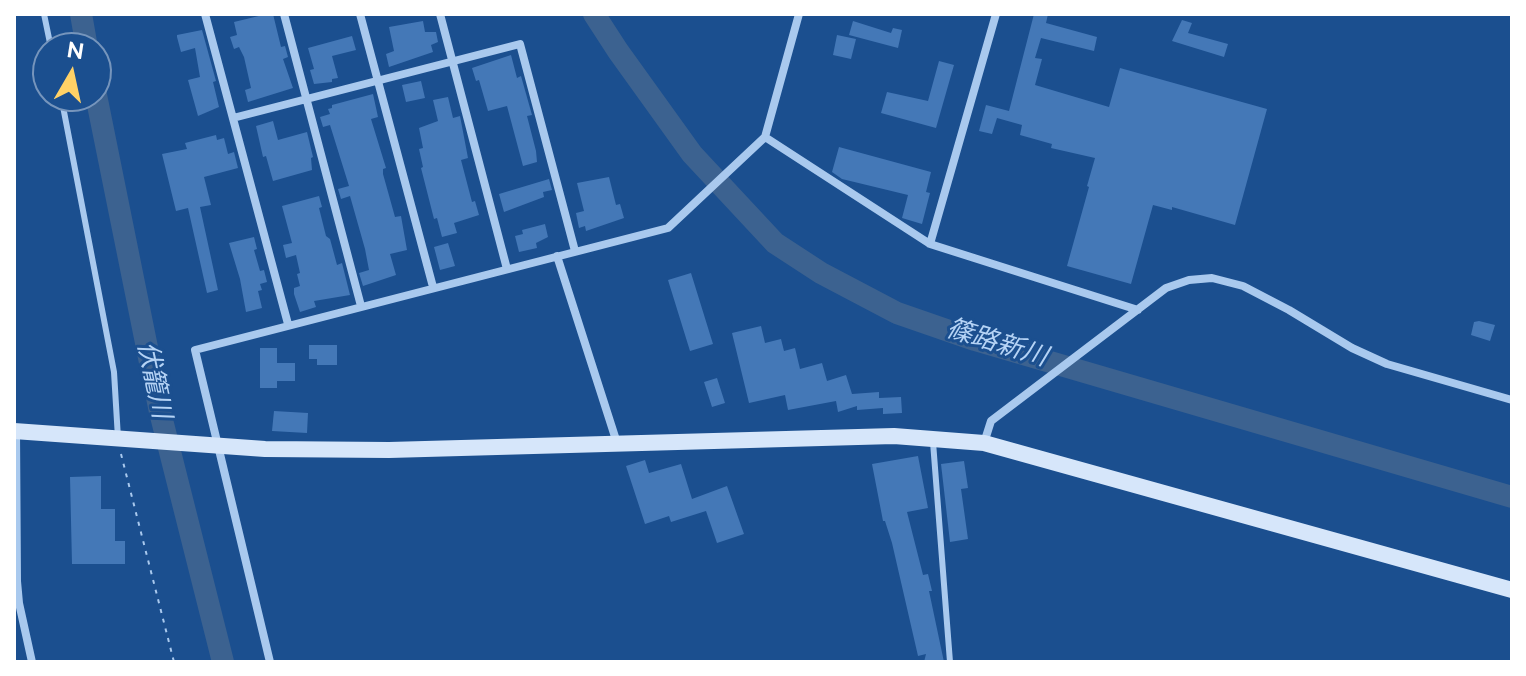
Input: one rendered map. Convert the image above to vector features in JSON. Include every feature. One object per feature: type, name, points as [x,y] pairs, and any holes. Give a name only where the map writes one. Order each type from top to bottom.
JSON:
[{"type":"street","points":[[205,14],[288,324]]},
{"type":"street","points":[[284,14],[361,306]]},
{"type":"street","points":[[360,14],[433,287]]},
{"type":"street","points":[[440,14],[507,269]]},
{"type":"street","points":[[270,662],[214,446],[195,350],[668,228],[765,137],[799,14]]},
{"type":"street","points":[[930,244],[996,14]]},
{"type":"street","points":[[233,118],[520,44],[575,251]]},
{"type":"street","points":[[765,137],[930,244],[1138,310]]},
{"type":"street","points":[[557,256],[617,443]]},
{"type":"street","points":[[984,443],[991,421],[1166,288],[1189,280],[1212,278],[1243,286],[1352,348],[1387,364],[1512,400]]},
{"type":"street","points":[[32,662],[17,581],[15,431],[214,446],[389,450],[894,436],[984,443],[1512,590]]},
{"type":"lane","points":[[64,112],[124,438]]},
{"type":"lane","points":[[933,438],[950,662]]},
{"type":"path","points":[[124,438],[174,662]]},
{"type":"building","points":[[273,14],[281,47],[285,46],[288,57],[283,59],[293,88],[248,102],[245,90],[251,88],[244,57],[239,47],[234,49],[230,37],[237,35],[234,22]]},
{"type":"building","points":[[1034,14],[1048,14],[1046,23],[1097,37],[1094,51],[1041,38],[1035,58],[1042,59],[1035,85],[1109,107],[1120,68],[1267,109],[1235,225],[1172,207],[1172,210],[1153,205],[1131,284],[1067,266],[1095,158],[1051,148],[1052,144],[1020,135],[1022,125],[997,118],[992,134],[979,131],[986,105],[1009,111]]},
{"type":"building","points":[[1182,20],[1192,23],[1188,33],[1228,44],[1224,57],[1172,41]]},
{"type":"building","points":[[423,21],[425,32],[436,32],[438,42],[431,45],[433,52],[389,67],[386,54],[394,51],[389,27]]},
{"type":"building","points":[[853,21],[891,33],[893,28],[902,30],[898,48],[849,35]]},
{"type":"building","points":[[202,30],[216,81],[213,82],[219,107],[198,116],[188,80],[200,77],[195,48],[181,52],[177,35]]},
{"type":"building","points":[[837,35],[856,39],[851,59],[833,55]]},
{"type":"building","points":[[352,36],[356,50],[332,56],[338,78],[332,79],[332,82],[314,84],[310,70],[314,69],[308,48]]},
{"type":"building","points":[[511,55],[517,78],[521,76],[532,115],[527,116],[536,151],[537,162],[523,166],[507,106],[488,111],[472,68]]},
{"type":"building","points":[[939,61],[954,65],[936,128],[881,113],[887,92],[928,101]]},
{"type":"building","points":[[421,81],[425,98],[406,102],[402,85]]},
{"type":"building","points":[[373,94],[378,117],[371,119],[386,168],[383,174],[395,217],[401,216],[407,250],[390,254],[396,275],[363,286],[359,273],[369,270],[365,249],[350,196],[341,199],[338,189],[349,186],[330,125],[323,127],[320,117],[330,114],[328,109],[332,105]]},
{"type":"building","points":[[448,97],[453,118],[460,116],[468,158],[461,160],[472,202],[475,201],[479,215],[454,223],[457,233],[442,237],[437,218],[434,219],[421,168],[419,149],[423,148],[419,128],[438,121],[433,100]]},
{"type":"building","points":[[273,121],[278,140],[307,132],[313,157],[312,170],[273,181],[266,156],[263,157],[256,126]]},
{"type":"building","points":[[216,135],[217,140],[224,138],[228,154],[234,152],[238,168],[204,177],[211,205],[200,207],[218,290],[207,293],[188,208],[176,211],[162,154],[187,149],[185,143]]},
{"type":"building","points":[[839,147],[931,172],[926,192],[930,193],[922,224],[902,218],[908,195],[842,179],[832,172]]},
{"type":"building","points":[[609,177],[616,205],[620,204],[624,218],[586,231],[585,226],[579,228],[576,213],[584,211],[577,183]]},
{"type":"building","points":[[549,179],[552,190],[543,192],[544,197],[504,212],[499,194]]},
{"type":"building","points":[[319,196],[326,236],[330,239],[337,265],[342,263],[350,295],[314,301],[316,307],[300,312],[294,288],[300,286],[297,274],[300,273],[296,255],[286,258],[283,245],[292,243],[282,206]]},
{"type":"building","points":[[545,224],[548,237],[536,243],[537,248],[519,252],[515,236],[523,234],[522,230]]},
{"type":"building","points":[[254,237],[260,271],[264,270],[267,282],[260,284],[262,290],[258,291],[262,308],[246,312],[229,243]]},
{"type":"building","points":[[448,243],[455,266],[440,270],[434,247]]},
{"type":"building","points":[[691,273],[713,344],[690,351],[668,280]]},
{"type":"building","points":[[1474,322],[1495,325],[1490,341],[1471,335]]},
{"type":"building","points":[[761,326],[765,343],[781,339],[784,351],[795,348],[800,369],[822,363],[827,381],[846,375],[852,394],[879,392],[879,398],[901,397],[902,413],[883,414],[883,408],[857,410],[857,406],[838,412],[836,401],[788,410],[785,395],[749,403],[732,333]]},
{"type":"building","points":[[309,345],[337,345],[337,365],[317,365],[317,359],[309,359]]},
{"type":"building","points":[[260,348],[277,348],[277,363],[295,363],[295,381],[277,381],[277,388],[260,388]]},
{"type":"building","points":[[717,378],[725,403],[712,407],[704,382]]},
{"type":"building","points":[[274,411],[308,413],[307,433],[272,431]]},
{"type":"building","points":[[918,456],[928,508],[907,512],[923,575],[928,574],[944,662],[924,662],[926,654],[918,656],[892,543],[883,521],[872,464]]},
{"type":"building","points":[[645,460],[649,473],[681,464],[692,499],[727,486],[744,534],[717,543],[706,511],[671,522],[669,516],[645,524],[626,466]]},
{"type":"building","points":[[964,461],[968,488],[961,489],[968,539],[950,542],[941,464]]},
{"type":"building","points":[[101,476],[101,509],[115,509],[115,541],[125,541],[125,564],[72,564],[70,477]]},
{"type":"waterway","name":"伏籠川","points":[[81,14],[84,32]]},
{"type":"waterway","name":"篠路新川","points":[[594,14],[692,154],[775,243],[821,273],[897,313],[975,340],[1512,497]]},
{"type":"waterway","name":"伏籠川","points":[[99,112],[160,412],[223,662]]}]
